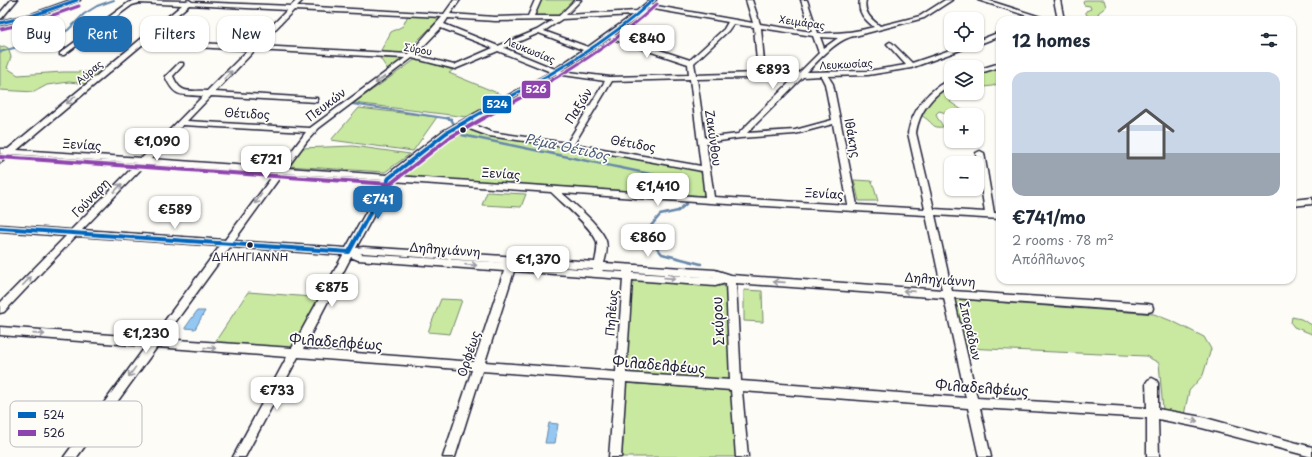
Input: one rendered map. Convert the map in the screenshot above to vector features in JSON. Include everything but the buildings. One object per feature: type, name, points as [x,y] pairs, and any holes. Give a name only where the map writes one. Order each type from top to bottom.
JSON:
[{"type":"street","points":[[0,17],[14,0]]},
{"type":"street","points":[[0,23],[34,15],[77,0]]},
{"type":"street","name":"Γούναρη","points":[[275,25],[300,0]]},
{"type":"street","name":"Πευκών","points":[[111,401],[280,170],[312,130],[410,56],[440,24],[457,0]]},
{"type":"street","points":[[530,19],[538,0]]},
{"type":"street","points":[[500,48],[539,31],[560,18],[578,0]]},
{"type":"street","points":[[239,457],[389,178],[446,133],[557,71],[609,36],[653,0]]},
{"type":"street","points":[[749,0],[757,25],[762,76]]},
{"type":"street","points":[[804,0],[822,53]]},
{"type":"street","points":[[862,0],[861,5],[863,12],[881,36]]},
{"type":"street","name":"Χειμάρας","points":[[647,6],[815,35],[844,36],[922,17],[949,0]]},
{"type":"street","points":[[980,0],[1035,16]]},
{"type":"street","points":[[1052,0],[1058,2],[1060,16]]},
{"type":"street","points":[[62,54],[132,2],[138,1],[189,2],[447,15],[490,19],[560,18],[640,12]]},
{"type":"street","name":"Αύρας","points":[[172,16],[189,2]]},
{"type":"street","points":[[609,36],[691,63],[726,30],[732,21]]},
{"type":"street","name":"Λευκωσίας","points":[[440,24],[557,71],[578,77],[610,79],[800,76],[868,73],[911,66],[951,52]]},
{"type":"street","points":[[539,31],[588,50]]},
{"type":"street","points":[[740,136],[822,53],[844,36]]},
{"type":"street","points":[[984,40],[996,36]]},
{"type":"street","name":"Αύρας","points":[[0,160],[140,42]]},
{"type":"street","points":[[890,44],[911,66]]},
{"type":"street","name":"Σύρου","points":[[275,49],[410,56],[452,68],[459,67],[500,48]]},
{"type":"street","name":"Γούναρη","points":[[0,309],[249,52]]},
{"type":"street","name":"Ζακύνθου","points":[[691,63],[710,200]]},
{"type":"street","points":[[181,64],[169,76],[176,91],[208,95],[314,100]]},
{"type":"street","points":[[984,70],[996,66]]},
{"type":"street","name":"Ιθάκης","points":[[824,75],[830,84],[853,207]]},
{"type":"street","name":"Παξών","points":[[569,145],[610,79]]},
{"type":"street","name":"Σποράδων","points":[[944,87],[933,94],[919,113],[912,125],[912,134],[928,212],[985,457]]},
{"type":"street","points":[[701,142],[740,136],[795,132],[836,121]]},
{"type":"street","name":"Θέτιδος","points":[[181,123],[312,130]]},
{"type":"street","name":"Θέτιδος","points":[[464,124],[489,134],[569,145],[705,169]]},
{"type":"street","name":"Ξενίας","points":[[0,151],[554,190],[996,216]]},
{"type":"street","points":[[980,154],[990,215]]},
{"type":"street","points":[[554,190],[602,241],[602,251],[598,269]]},
{"type":"street","points":[[1296,203],[1312,201]]},
{"type":"street","name":"Δηληγιάννη","points":[[0,228],[349,252],[363,250],[429,258],[628,272],[715,274],[731,279],[1148,308]]},
{"type":"street","name":"Ορφέως","points":[[449,457],[511,264]]},
{"type":"street","name":"Πηλέως","points":[[615,457],[628,272]]},
{"type":"street","name":"Σκύρου","points":[[731,279],[736,386],[742,457]]},
{"type":"street","name":"Φιλαδελφέως","points":[[0,331],[973,403],[1153,413],[1192,420],[1261,440],[1312,452]]},
{"type":"street","points":[[1152,383],[1153,457]]},
{"type":"street","name":"Πευκών","points":[[70,457],[77,447]]},
{"type":"green space","points":[[541,0],[575,0],[559,16],[533,17]]},
{"type":"green space","points":[[1086,0],[1104,0],[1106,7],[1098,13],[1099,16],[1088,16],[1086,14],[1086,11],[1091,9],[1090,6],[1084,5],[1083,2]]},
{"type":"green space","points":[[408,15],[441,17],[405,53],[380,52],[391,32],[403,26]]},
{"type":"green space","points":[[4,46],[8,48],[11,57],[7,68],[18,75],[63,72],[101,72],[87,84],[69,82],[47,85],[34,92],[0,90],[0,47]]},
{"type":"green space","points":[[380,58],[404,59],[388,70]]},
{"type":"green space","points":[[416,59],[453,70],[449,73],[507,97],[467,117],[354,103]]},
{"type":"green space","points":[[996,67],[996,84],[984,87],[984,72]]},
{"type":"green space","points":[[944,88],[944,100],[951,100],[950,102],[959,108],[944,108],[944,112],[939,111],[936,114],[943,127],[936,127],[920,114],[937,92]]},
{"type":"green space","points":[[359,108],[437,117],[413,151],[331,140]]},
{"type":"green space","points":[[464,127],[480,134],[573,147],[696,169],[702,174],[706,196],[398,176],[398,174],[435,145]]},
{"type":"green space","points":[[353,146],[410,154],[385,172],[287,166],[301,148]]},
{"type":"green space","points":[[854,180],[872,181],[878,201],[859,201]]},
{"type":"green space","points":[[487,192],[526,194],[521,207],[482,205]]},
{"type":"green space","points":[[631,279],[726,286],[731,377],[728,380],[632,373],[626,366]]},
{"type":"green space","points":[[744,290],[762,291],[763,322],[744,321]]},
{"type":"green space","points":[[248,292],[324,298],[297,349],[215,342]]},
{"type":"green space","points":[[441,299],[462,300],[450,334],[428,332]]},
{"type":"green space","points":[[953,299],[1154,314],[1204,337],[1211,349],[1203,375],[1189,391],[1184,415],[1163,410],[1159,363],[1146,356],[965,348]]},
{"type":"green space","points":[[1292,317],[1301,319],[1312,325],[1312,334],[1294,327],[1291,323]]},
{"type":"green space","points":[[626,383],[726,390],[731,392],[737,457],[622,457]]},
{"type":"water","points":[[197,311],[205,311],[195,329],[185,328]]},
{"type":"water","points":[[549,423],[558,424],[555,443],[545,443]]},
{"type":"waterway","points":[[0,52],[58,35],[68,30],[84,14],[97,6],[114,0]]},
{"type":"waterway","name":"Ρέμα Θέτιδος","points":[[352,104],[451,119]]},
{"type":"waterway","name":"Ρέμα Θέτιδος","points":[[447,118],[451,119]]},
{"type":"waterway","name":"Ρέμα Θέτιδος","points":[[451,119],[455,126]]},
{"type":"waterway","name":"Ρέμα Θέτιδος","points":[[458,130],[462,135],[684,181],[686,194]]},
{"type":"waterway","name":"Ρέμα Θέτιδος","points":[[687,203],[678,211],[660,215],[645,233],[662,254],[701,264]]},
{"type":"transit line","name":"524","points":[[0,23],[34,15],[77,0]]},
{"type":"transit line","name":"524","points":[[0,228],[349,252],[389,178],[394,173],[446,133],[557,71],[632,20],[653,0]]},
{"type":"transit line","name":"526","points":[[0,157],[390,184],[449,138],[560,76],[635,25],[657,4]]},
{"type":"transit line","name":"526","points":[[1,29],[36,21],[79,6]]},
{"type":"place","name":"ΔΗΛΗΓΙΑΝΝΗ","points":[[250,245]]}]
